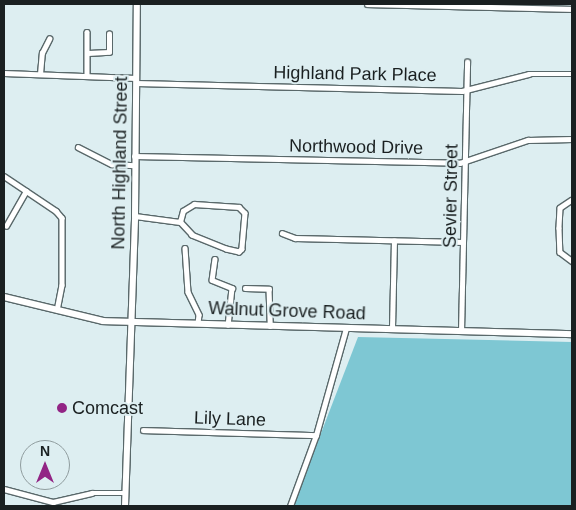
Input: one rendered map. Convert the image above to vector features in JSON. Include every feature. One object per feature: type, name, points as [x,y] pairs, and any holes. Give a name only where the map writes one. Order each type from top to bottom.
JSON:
[{"type":"main road","name":"North Highland Street","points":[[125,506],[135,216],[134,156],[137,4]]},
{"type":"main road","name":"Walnut Grove Road","points":[[4,297],[99,320],[572,334]]},
{"type":"street","points":[[367,4],[572,9]]},
{"type":"street","points":[[87,32],[87,76]]},
{"type":"street","points":[[88,53],[108,52],[109,34]]},
{"type":"street","points":[[40,74],[42,53],[49,38]]},
{"type":"street","name":"Sevier Street","points":[[461,330],[467,62]]},
{"type":"street","name":"Highland Park Place","points":[[4,73],[87,76],[136,81],[467,90],[529,74],[572,74]]},
{"type":"street","name":"Northwood Drive","points":[[134,156],[465,162],[528,140],[572,139]]},
{"type":"street","points":[[78,147],[112,164],[134,165]]},
{"type":"street","points":[[4,176],[62,218],[62,285],[57,310]]},
{"type":"street","points":[[6,226],[26,191]]},
{"type":"street","points":[[572,200],[565,203],[559,211],[559,246],[562,255],[572,261]]},
{"type":"street","points":[[135,216],[180,222],[200,239],[239,252],[242,249],[245,213],[239,207],[194,204],[183,211],[180,222]]},
{"type":"street","points":[[282,233],[295,238],[463,242]]},
{"type":"street","points":[[392,328],[394,241]]},
{"type":"street","points":[[185,248],[188,292],[199,315],[198,324]]},
{"type":"street","points":[[215,259],[212,280],[232,288],[228,325]]},
{"type":"street","points":[[244,288],[269,289],[270,326]]},
{"type":"street","points":[[290,506],[316,435],[346,328]]},
{"type":"street","name":"Lily Lane","points":[[143,430],[316,435]]},
{"type":"street","points":[[4,489],[53,502],[92,493],[125,493]]},
{"type":"shaded area","points":[[358,337],[572,342],[572,506],[293,506]]},
{"type":"place","name":"Comcast","points":[[62,408]]}]
